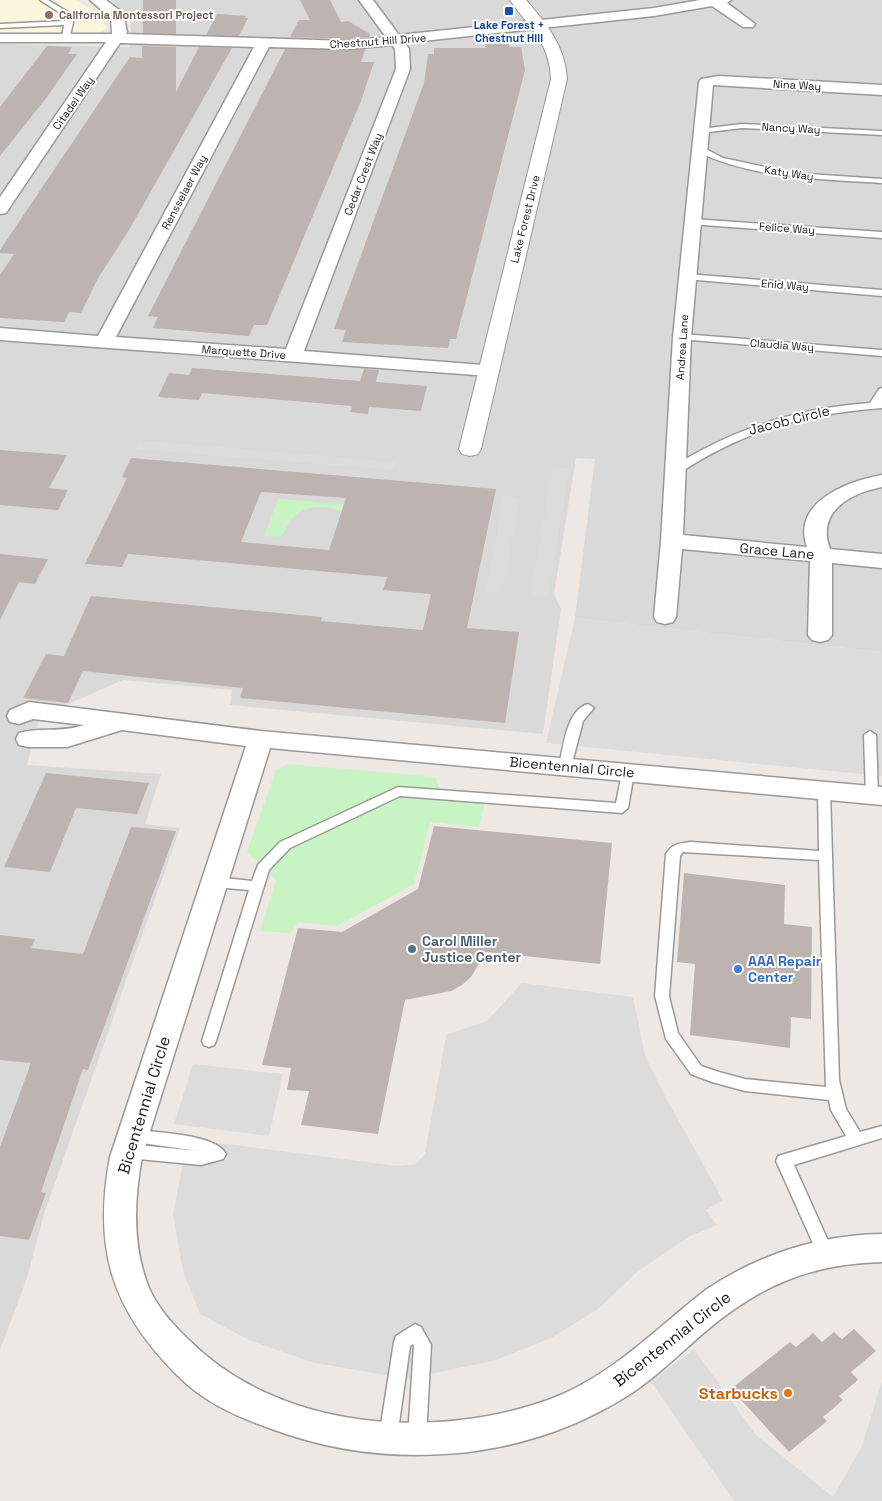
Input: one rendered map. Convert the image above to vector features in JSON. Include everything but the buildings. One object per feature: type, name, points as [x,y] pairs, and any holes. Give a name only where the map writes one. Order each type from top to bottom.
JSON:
[{"type":"street","points":[[97,0],[118,16],[121,24],[117,39]]},
{"type":"street","name":"Cedar Crest Way","points":[[293,355],[403,69],[404,59],[397,41],[366,0]]},
{"type":"street","name":"Lake Forest Drive","points":[[470,449],[559,78],[557,54],[551,40],[540,24],[518,0]]},
{"type":"street","name":"Chestnut Hill Drive","points":[[0,38],[68,30],[117,39],[349,45],[654,12],[719,1]]},
{"type":"street","points":[[719,1],[748,24]]},
{"type":"street","name":"Citadel Way","points":[[0,209],[117,39]]},
{"type":"street","name":"Rensselaer Way","points":[[104,342],[264,42]]},
{"type":"street","name":"Nina Way","points":[[711,80],[882,90]]},
{"type":"street","name":"Andrea Lane","points":[[665,617],[672,541],[682,337],[705,85],[711,80]]},
{"type":"street","name":"Marquette Drive","points":[[0,334],[489,370]]},
{"type":"street","points":[[820,634],[821,555],[815,536],[818,519],[829,503],[847,491],[882,481]]},
{"type":"street","name":"Grace Lane","points":[[672,541],[882,560]]},
{"type":"street","name":"Bicentennial Circle","points":[[18,716],[29,710],[261,739],[877,795]]},
{"type":"street","points":[[54,713],[36,739],[67,739],[124,721]]},
{"type":"street","name":"Bicentennial Circle","points":[[261,739],[131,1143],[121,1180],[118,1226],[122,1254],[140,1303],[155,1328],[187,1363],[219,1388],[274,1414],[329,1430],[403,1438],[446,1437],[494,1430],[547,1416],[578,1404],[613,1386],[655,1356],[720,1299],[765,1273],[802,1259],[826,1254],[882,1248]]},
{"type":"lane","points":[[0,26],[68,30],[69,15],[43,0]]},
{"type":"lane","name":"Nancy Way","points":[[700,140],[742,126],[882,132]]},
{"type":"lane","name":"Katy Way","points":[[700,140],[721,160],[794,175],[882,181]]},
{"type":"lane","name":"Felice Way","points":[[693,222],[882,235]]},
{"type":"lane","name":"Enid Way","points":[[688,276],[882,293]]},
{"type":"lane","name":"Claudia Way","points":[[682,337],[882,353]]},
{"type":"lane","points":[[878,405],[882,391]]},
{"type":"lane","name":"Jacob Circle","points":[[675,470],[703,451],[734,435],[770,422],[808,413],[878,405]]},
{"type":"lane","points":[[565,767],[577,720],[588,708]]},
{"type":"lane","points":[[870,735],[877,795]]},
{"type":"lane","points":[[209,1041],[263,868],[285,845],[398,791],[622,808],[628,773]]},
{"type":"lane","points":[[824,791],[832,1080],[839,1110],[856,1140]]},
{"type":"lane","points":[[826,856],[691,847],[680,848],[673,854],[662,996],[671,1035],[696,1070],[744,1085],[835,1094]]},
{"type":"lane","points":[[215,882],[257,886]]},
{"type":"lane","points":[[826,1254],[784,1161],[882,1132]]},
{"type":"lane","points":[[415,1332],[423,1345],[403,1438],[402,1342],[415,1332]]},
{"type":"shaded area","name":"California Montessori Project","points":[[0,0],[75,0],[94,10],[103,20],[106,28],[96,34],[0,36]]},
{"type":"shaded area","points":[[111,0],[882,0],[882,652],[575,618],[595,459],[576,458],[554,594],[561,609],[543,734],[230,705],[232,690],[123,680],[66,705],[47,703],[39,720],[27,765],[161,774],[145,824],[180,828],[44,1214],[27,1278],[0,1350],[0,44],[129,47],[131,21]]},
{"type":"shaded area","points":[[138,440],[396,462],[393,470],[134,449]]},
{"type":"shaded area","points":[[553,467],[569,468],[549,596],[531,595]]},
{"type":"shaded area","points":[[504,496],[519,498],[502,593],[486,592]]},
{"type":"shaded area","points":[[575,618],[882,652],[882,776],[546,743]]},
{"type":"shaded area","points":[[522,983],[633,997],[645,1056],[667,1100],[723,1200],[706,1210],[717,1225],[690,1236],[637,1272],[598,1309],[551,1338],[496,1360],[407,1379],[311,1362],[249,1340],[200,1314],[183,1271],[173,1214],[188,1139],[397,1166],[416,1164],[425,1154],[446,1035],[487,1021]]},
{"type":"shaded area","points":[[193,1064],[283,1074],[269,1136],[174,1124]]},
{"type":"shaded area","points":[[694,1349],[756,1435],[833,1497],[862,1446],[882,1381],[882,1501],[734,1501],[651,1382]]},
{"type":"green space","points":[[278,499],[352,505],[349,517],[329,508],[314,507],[307,509],[294,517],[281,537],[264,536]]},
{"type":"green space","points":[[288,764],[435,777],[443,799],[486,798],[479,827],[430,822],[414,884],[337,926],[299,922],[290,933],[260,931],[276,880],[247,852],[276,770]]},
{"type":"place","name":"Lake Forest + Chestnut Hill","points":[[509,11]]},
{"type":"place","name":"California Montessori Project","points":[[49,15]]},
{"type":"place","name":"Carol Miller Justice Center","points":[[412,949]]},
{"type":"place","name":"AAA Repair Center","points":[[738,969]]},
{"type":"place","name":"Starbucks","points":[[788,1393]]}]
